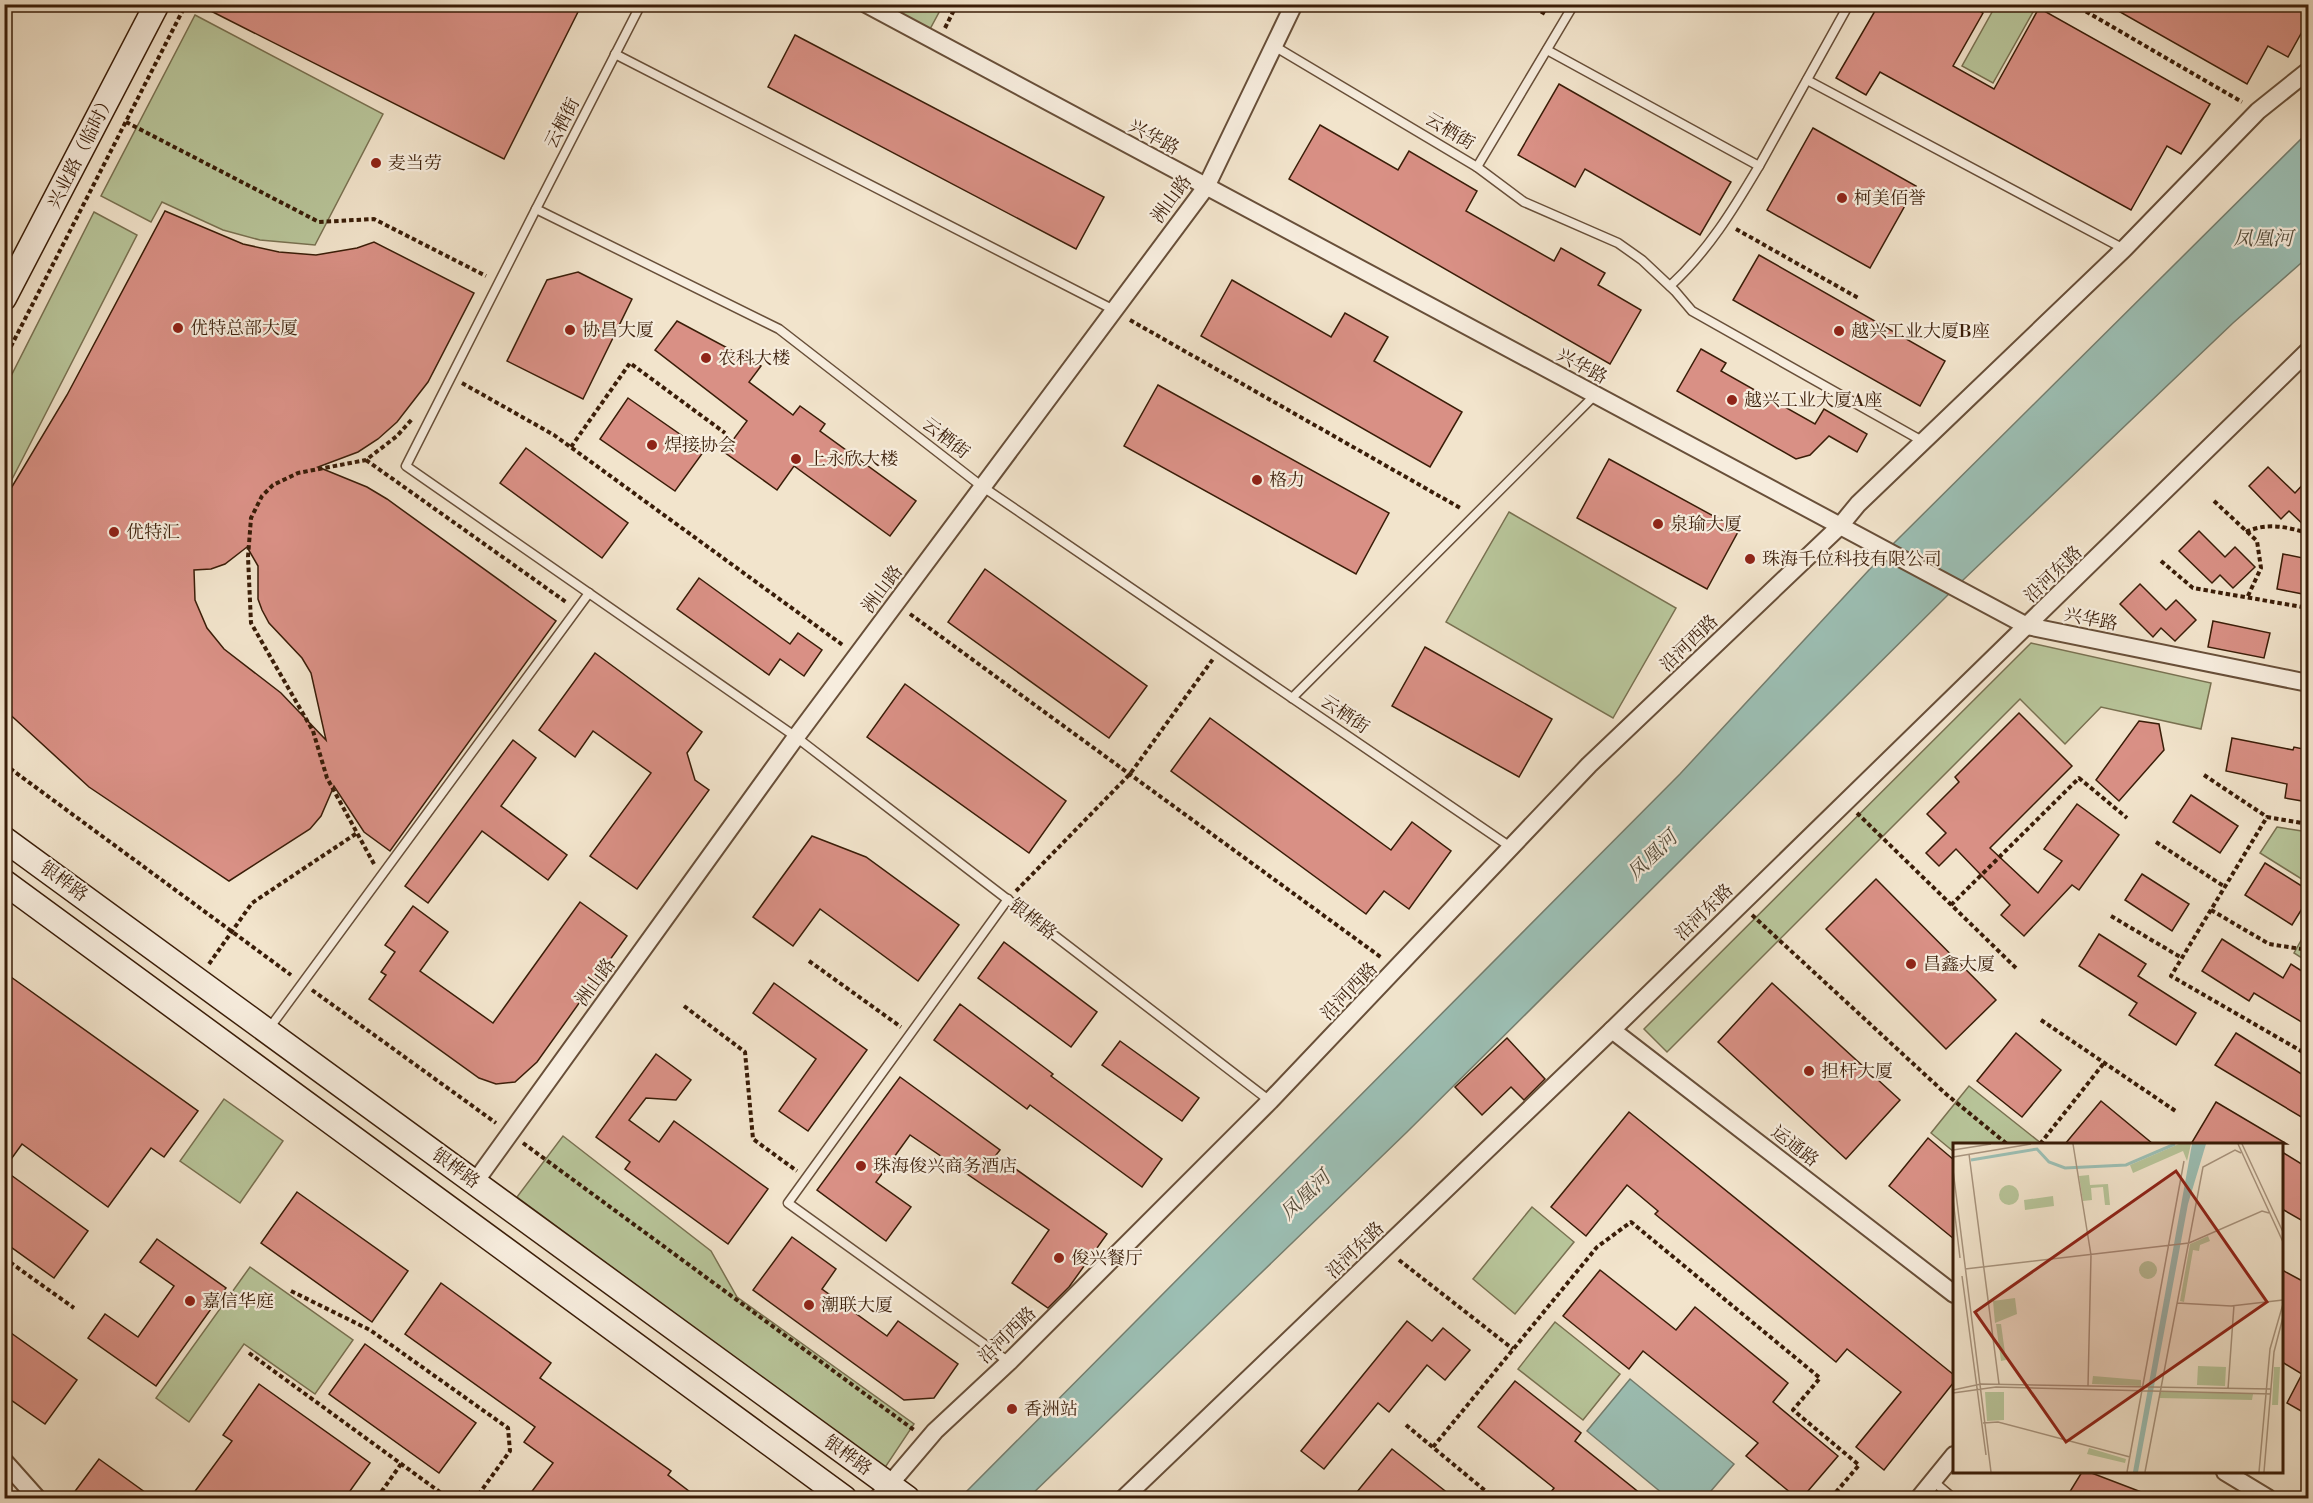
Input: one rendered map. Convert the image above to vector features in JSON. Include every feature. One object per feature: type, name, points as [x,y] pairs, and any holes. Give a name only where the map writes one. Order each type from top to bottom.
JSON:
[{"type":"main road","name":"兴业路（临时）","points":[[4,298],[157,4]]},
{"type":"main road","name":"银桦路","points":[[4,839],[475,1182],[891,1494]]},
{"type":"main road","name":"银桦路","points":[[4,882],[844,1498]]},
{"type":"street","name":"兴华路","points":[[866,4],[2027,626],[2308,683]]},
{"type":"street","name":"洲山路","points":[[475,1182],[796,737],[1206,187],[1294,4]]},
{"type":"street","name":"沿河西路","points":[[891,1494],[928,1440],[1270,1101],[1590,765],[1840,526],[1858,504],[2124,249],[2258,111],[2308,70]]},
{"type":"street","name":"沿河东路","points":[[1124,1498],[1612,1030],[2308,351]]},
{"type":"street","name":"运通路","points":[[1612,1030],[1953,1293]]},
{"type":"street","points":[[1918,1498],[1953,1456]]},
{"type":"street","points":[[4,1461],[37,1498]]},
{"type":"street","points":[[2227,1473],[2268,1498]]},
{"type":"lane","name":"云栖街","points":[[640,4],[536,210],[779,329],[983,487],[1512,848]]},
{"type":"lane","name":"云栖街","points":[[1274,46],[1477,167],[1574,4]]},
{"type":"lane","points":[[1670,286],[1693,265],[1725,223],[1849,4]]},
{"type":"lane","points":[[1547,50],[1759,166]]},
{"type":"lane","points":[[615,54],[1114,310]]},
{"type":"lane","points":[[1807,80],[2124,249]]},
{"type":"lane","points":[[1477,167],[1524,202],[1618,243],[1642,260],[1692,311],[1924,442]]},
{"type":"lane","points":[[451,377],[536,210]]},
{"type":"lane","name":"银桦路","points":[[451,377],[406,466],[796,737],[1270,1101]]},
{"type":"lane","points":[[1292,698],[1595,394]]},
{"type":"lane","points":[[268,1030],[589,593]]},
{"type":"lane","points":[[1008,899],[788,1203],[1009,1362]]},
{"type":"lane","points":[[1932,1481],[1953,1498]]},
{"type":"path","points":[[4,360],[186,4]]},
{"type":"path","points":[[937,43],[957,4]]},
{"type":"path","points":[[1528,4],[1547,15]]},
{"type":"path","points":[[2073,4],[2258,111]]},
{"type":"path","points":[[126,122],[319,222],[374,219],[499,283]]},
{"type":"path","points":[[1725,223],[1860,299]]},
{"type":"path","points":[[483,287],[488,277]]},
{"type":"path","points":[[1114,310],[1474,516]]},
{"type":"path","points":[[571,447],[630,363],[725,433]]},
{"type":"path","points":[[451,377],[571,447],[857,656]]},
{"type":"path","points":[[381,877],[327,778],[313,731],[251,623],[248,557],[254,509],[273,485],[298,473],[366,459],[397,436],[420,410]]},
{"type":"path","points":[[366,459],[577,609]]},
{"type":"path","points":[[2214,501],[2257,542],[2261,568],[2247,598]]},
{"type":"path","points":[[2246,532],[2258,526],[2279,525],[2308,533]]},
{"type":"path","points":[[2161,561],[2193,588],[2308,608]]},
{"type":"path","points":[[895,604],[1397,969]]},
{"type":"path","points":[[1008,899],[1130,774],[1220,649]]},
{"type":"path","points":[[4,764],[928,1440]]},
{"type":"path","points":[[2204,775],[2267,817],[2308,824]]},
{"type":"path","points":[[1951,905],[2079,778],[2127,818]]},
{"type":"path","points":[[1845,802],[2017,969]]},
{"type":"path","points":[[2267,817],[2171,976],[2308,1055]]},
{"type":"path","points":[[198,979],[252,903],[357,833]]},
{"type":"path","points":[[2156,842],[2225,886]]},
{"type":"path","points":[[1740,904],[1946,1094],[2006,1143]]},
{"type":"path","points":[[2211,910],[2269,944],[2308,950]]},
{"type":"path","points":[[2111,916],[2182,958]]},
{"type":"path","points":[[809,961],[910,1034]]},
{"type":"path","points":[[684,1006],[746,1052],[753,1139],[806,1177]]},
{"type":"path","points":[[2042,1020],[2177,1112]]},
{"type":"path","points":[[2041,1143],[2104,1063]]},
{"type":"path","points":[[1432,1448],[1597,1247],[1631,1222],[1820,1378],[1793,1410],[1859,1465],[1831,1498]]},
{"type":"path","points":[[1384,1248],[1513,1349]]},
{"type":"path","points":[[4,1258],[74,1308]]},
{"type":"path","points":[[291,1291],[370,1330],[508,1428],[510,1451],[476,1498]]},
{"type":"path","points":[[249,1353],[448,1498]]},
{"type":"path","points":[[1406,1425],[1494,1498]]},
{"type":"path","points":[[377,1498],[401,1464]]},
{"type":"green space","points":[[884,5],[943,5],[930,29]]},
{"type":"green space","points":[[1996,5],[2037,5],[1993,83],[1962,66]]},
{"type":"green space","points":[[195,15],[383,114],[315,245],[260,240],[223,230],[162,202],[151,222],[101,196]]},
{"type":"green space","points":[[94,212],[137,235],[5,493],[5,388]]},
{"type":"green space","points":[[1509,512],[1676,608],[1613,718],[1446,622]]},
{"type":"green space","points":[[2031,643],[2211,683],[2201,729],[2101,707],[2065,744],[2020,699],[1667,1052],[1644,1029]]},
{"type":"green space","points":[[2277,827],[2308,832],[2308,883],[2260,853]]},
{"type":"green space","points":[[2308,928],[2308,962],[2294,953]]},
{"type":"green space","points":[[1969,1086],[2041,1143],[1953,1143],[1953,1151],[1931,1133]]},
{"type":"green space","points":[[224,1099],[283,1141],[240,1203],[180,1161]]},
{"type":"green space","points":[[563,1136],[711,1251],[737,1297],[914,1424],[884,1469],[517,1197]]},
{"type":"green space","points":[[1532,1207],[1574,1242],[1515,1314],[1473,1279]]},
{"type":"green space","points":[[250,1267],[353,1340],[315,1394],[244,1344],[189,1422],[156,1398]]},
{"type":"green space","points":[[1555,1322],[1620,1374],[1583,1420],[1518,1369]]},
{"type":"water","name":"凤凰河","points":[[2308,132],[2308,257],[2233,323],[1962,581],[1407,1132],[1028,1498],[960,1498],[1680,774],[1894,543]]},
{"type":"water","points":[[1630,1379],[1734,1464],[1705,1498],[1668,1498],[1587,1431]]},
{"type":"building","points":[[197,4],[582,4],[504,159]]},
{"type":"building","points":[[1879,4],[1968,4],[1983,13],[1953,66],[1994,89],[2039,8],[2210,104],[2181,154],[2167,146],[2131,210],[1880,72],[1866,95],[1836,78]]},
{"type":"building","points":[[2106,4],[2297,4],[2308,11],[2308,21],[2288,57],[2268,46],[2247,84]]},
{"type":"building","points":[[795,35],[1104,197],[1076,249],[768,87]]},
{"type":"building","points":[[1559,84],[1731,182],[1700,235],[1585,169],[1575,187],[1518,155]]},
{"type":"building","points":[[1320,125],[1398,170],[1409,151],[1477,191],[1466,211],[1554,261],[1561,248],[1605,273],[1598,285],[1641,310],[1610,364],[1289,179]]},
{"type":"building","name":"柯美佰誉","points":[[1813,128],[1916,186],[1870,268],[1767,210]]},
{"type":"building","name":"优特汇","points":[[165,211],[243,244],[279,252],[316,255],[357,248],[374,242],[474,293],[428,382],[397,422],[378,439],[358,452],[318,467],[367,487],[387,499],[556,621],[390,851],[364,832],[334,786],[321,816],[310,829],[229,881],[89,787],[4,709],[4,500],[67,395]],"holes":[[[247,547],[258,566],[258,599],[262,610],[269,623],[302,658],[311,673],[326,740],[281,693],[224,649],[207,628],[195,600],[194,570],[211,569],[225,564]]]},
{"type":"building","name":"越兴工业大厦B座","points":[[1759,255],[1945,361],[1920,406],[1733,300]]},
{"type":"building","name":"协昌大厦","points":[[578,272],[632,299],[583,399],[507,361],[547,280]]},
{"type":"building","points":[[1232,280],[1331,337],[1345,313],[1388,337],[1374,361],[1462,412],[1430,467],[1201,336]]},
{"type":"building","name":"上永欣大楼","points":[[677,321],[761,366],[749,382],[793,415],[800,406],[825,424],[820,431],[916,501],[890,536],[794,466],[777,490],[724,452],[747,421],[655,350]]},
{"type":"building","name":"越兴工业大厦A座","points":[[1701,349],[1726,363],[1721,371],[1815,424],[1824,409],[1867,434],[1857,452],[1829,436],[1810,455],[1796,459],[1677,391]]},
{"type":"building","name":"格力","points":[[1158,385],[1389,513],[1356,574],[1124,446]]},
{"type":"building","name":"焊接协会","points":[[628,398],[704,451],[675,491],[600,439]]},
{"type":"building","points":[[526,448],[628,523],[602,558],[500,483]]},
{"type":"building","name":"泉瑜大厦","points":[[1609,459],[1739,530],[1707,589],[1577,518]]},
{"type":"building","points":[[2268,467],[2295,493],[2308,479],[2308,529],[2289,511],[2281,519],[2249,486]]},
{"type":"building","points":[[2199,531],[2225,557],[2235,547],[2255,567],[2233,588],[2220,575],[2212,583],[2179,551]]},
{"type":"building","points":[[2283,554],[2308,559],[2308,595],[2277,589]]},
{"type":"building","points":[[985,569],[1147,686],[1109,738],[948,622]]},
{"type":"building","points":[[699,578],[790,644],[798,633],[822,650],[804,676],[780,659],[769,675],[677,609]]},
{"type":"building","points":[[2140,584],[2166,610],[2176,600],[2196,620],[2175,641],[2161,628],[2153,637],[2120,604]]},
{"type":"building","points":[[2213,621],[2270,633],[2264,658],[2208,647]]},
{"type":"building","points":[[1425,647],[1552,719],[1519,777],[1392,706]]},
{"type":"building","points":[[595,653],[702,732],[687,753],[695,780],[709,790],[637,889],[590,856],[651,773],[593,731],[575,757],[539,730]]},
{"type":"building","points":[[905,684],[1066,801],[1029,853],[867,737]]},
{"type":"building","points":[[2019,713],[2072,766],[1990,848],[2038,893],[2062,861],[2044,849],[2077,804],[2119,835],[2079,890],[2072,885],[2024,936],[2001,915],[2010,905],[1956,849],[1939,866],[1926,853],[1946,833],[1927,814],[1959,782],[1955,777]]},
{"type":"building","points":[[1210,718],[1391,850],[1412,822],[1451,851],[1409,909],[1384,891],[1366,914],[1171,771]]},
{"type":"building","points":[[2139,721],[2159,724],[2164,750],[2119,801],[2096,780]]},
{"type":"building","points":[[2232,738],[2293,750],[2294,747],[2308,750],[2308,802],[2285,798],[2287,784],[2226,771]]},
{"type":"building","points":[[513,740],[536,758],[501,806],[567,855],[548,880],[482,831],[428,903],[405,886]]},
{"type":"building","points":[[2191,795],[2238,826],[2220,853],[2173,822]]},
{"type":"building","points":[[812,836],[866,857],[959,925],[918,981],[820,909],[793,946],[753,917]]},
{"type":"building","points":[[2265,863],[2308,890],[2308,899],[2292,925],[2245,895]]},
{"type":"building","points":[[2142,874],[2189,904],[2172,931],[2125,900]]},
{"type":"building","name":"昌鑫大厦","points":[[1876,879],[1996,1000],[1946,1049],[1826,929]]},
{"type":"building","points":[[580,902],[627,936],[537,1062],[515,1082],[496,1084],[479,1078],[369,999],[386,975],[381,972],[395,952],[385,945],[413,906],[448,932],[420,971],[493,1023]]},
{"type":"building","points":[[2099,934],[2146,964],[2138,976],[2196,1013],[2176,1045],[2129,1015],[2137,1003],[2079,966]]},
{"type":"building","points":[[2222,939],[2283,978],[2291,964],[2308,975],[2308,1026],[2254,993],[2249,1001],[2202,971]]},
{"type":"building","points":[[1004,942],[1097,1012],[1071,1047],[978,978]]},
{"type":"building","points":[[4,972],[198,1111],[164,1157],[151,1148],[108,1207],[22,1144],[4,1169]]},
{"type":"building","points":[[774,983],[867,1050],[808,1131],[779,1111],[816,1059],[753,1013]]},
{"type":"building","name":"担杆大厦","points":[[1772,983],[1900,1100],[1846,1159],[1718,1042]]},
{"type":"building","points":[[960,1004],[1162,1159],[1142,1187],[1030,1105],[1027,1109],[934,1040]]},
{"type":"building","points":[[2016,1033],[2061,1070],[2022,1117],[1977,1081]]},
{"type":"building","points":[[2236,1033],[2308,1078],[2308,1121],[2215,1065]]},
{"type":"building","points":[[1507,1038],[1545,1079],[1524,1100],[1511,1087],[1482,1115],[1455,1087]]},
{"type":"building","points":[[1120,1041],[1199,1098],[1182,1121],[1102,1065]]},
{"type":"building","points":[[656,1054],[691,1080],[676,1100],[646,1098],[629,1120],[659,1142],[674,1121],[768,1189],[728,1244],[625,1169],[630,1162],[596,1137]]},
{"type":"building","name":"珠海俊兴商务酒店","points":[[900,1077],[1000,1150],[996,1155],[1107,1234],[1069,1287],[1048,1308],[1012,1283],[1049,1230],[910,1135],[876,1182],[911,1207],[886,1241],[817,1190]]},
{"type":"building","points":[[2101,1101],[2152,1143],[2066,1143]]},
{"type":"building","points":[[2216,1102],[2287,1144],[2283,1143],[2192,1143]]},
{"type":"building","points":[[1629,1112],[1953,1374],[1953,1383],[1884,1470],[1856,1447],[1901,1392],[1847,1349],[1836,1362],[1655,1214],[1658,1211],[1627,1185],[1586,1236],[1551,1207]]},
{"type":"building","points":[[1928,1138],[1953,1159],[1953,1238],[1889,1186]]},
{"type":"building","points":[[2283,1153],[2308,1168],[2308,1224],[2283,1210]]},
{"type":"building","points":[[4,1170],[88,1231],[54,1278],[4,1242]]},
{"type":"building","points":[[297,1192],[408,1271],[372,1322],[261,1243]]},
{"type":"building","name":"潮联大厦","points":[[792,1237],[836,1269],[822,1289],[887,1336],[898,1321],[958,1364],[934,1398],[904,1400],[753,1290]]},
{"type":"building","name":"嘉信华庭","points":[[157,1239],[226,1288],[156,1386],[88,1338],[105,1314],[138,1337],[174,1286],[140,1262]]},
{"type":"building","points":[[1600,1270],[1676,1330],[1695,1307],[1788,1383],[1773,1402],[1838,1456],[1802,1498],[1797,1498],[1746,1456],[1758,1443],[1643,1351],[1629,1369],[1563,1316]]},
{"type":"building","points":[[2283,1271],[2308,1284],[2308,1415],[2287,1403],[2302,1374],[2283,1363]]},
{"type":"building","points":[[441,1283],[551,1363],[540,1378],[671,1471],[668,1475],[698,1498],[527,1498],[553,1463],[524,1442],[535,1427],[405,1334]]},
{"type":"building","points":[[1407,1321],[1432,1341],[1443,1328],[1470,1350],[1445,1380],[1427,1365],[1389,1412],[1378,1403],[1324,1469],[1301,1451]]},
{"type":"building","points":[[4,1328],[77,1380],[45,1424],[4,1395]]},
{"type":"building","points":[[365,1344],[476,1423],[439,1473],[329,1394]]},
{"type":"building","points":[[1515,1381],[1581,1433],[1575,1441],[1646,1498],[1546,1498],[1554,1488],[1478,1427]]},
{"type":"building","points":[[259,1384],[370,1463],[345,1498],[190,1498],[232,1441],[223,1435]]},
{"type":"building","points":[[1392,1449],[1454,1498],[1352,1498]]},
{"type":"building","points":[[99,1459],[153,1498],[70,1498]]},
{"type":"building","points":[[2081,1473],[2092,1473],[2157,1498],[2066,1498]]},
{"type":"place","name":"麦当劳","points":[[376,163]]},
{"type":"place","name":"柯美佰誉","points":[[1842,198]]},
{"type":"place","name":"优特总部大厦","points":[[178,328]]},
{"type":"place","name":"协昌大厦","points":[[570,330]]},
{"type":"place","name":"越兴工业大厦B座","points":[[1839,331]]},
{"type":"place","name":"农科大楼","points":[[706,358]]},
{"type":"place","name":"越兴工业大厦A座","points":[[1732,400]]},
{"type":"place","name":"焊接协会","points":[[652,445]]},
{"type":"place","name":"上永欣大楼","points":[[796,459]]},
{"type":"place","name":"格力","points":[[1257,480]]},
{"type":"place","name":"泉瑜大厦","points":[[1658,524]]},
{"type":"place","name":"优特汇","points":[[114,532]]},
{"type":"place","name":"珠海千位科技有限公司","points":[[1750,559]]},
{"type":"place","name":"昌鑫大厦","points":[[1911,964]]},
{"type":"place","name":"担杆大厦","points":[[1809,1071]]},
{"type":"place","name":"珠海俊兴商务酒店","points":[[861,1166]]},
{"type":"place","name":"俊兴餐厅","points":[[1059,1258]]},
{"type":"place","name":"嘉信华庭","points":[[190,1301]]},
{"type":"place","name":"潮联大厦","points":[[809,1305]]},
{"type":"place","name":"香洲站","points":[[1012,1409]]}]
